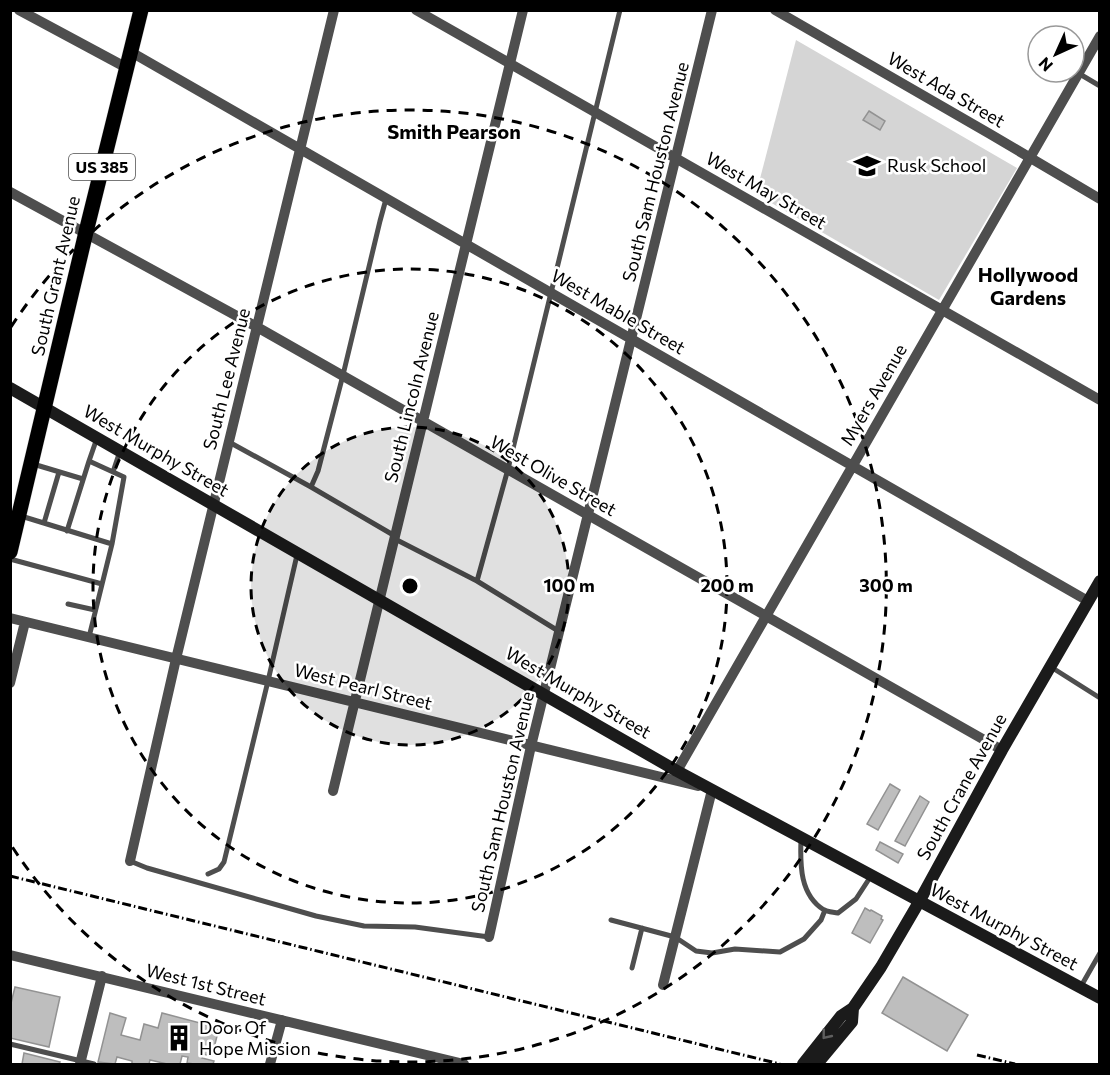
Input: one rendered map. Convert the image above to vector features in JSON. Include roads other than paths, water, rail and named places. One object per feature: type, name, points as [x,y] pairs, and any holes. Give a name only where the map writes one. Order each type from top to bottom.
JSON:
[{"type":"main road","name":"South Grant Avenue","points":[[10,552],[141,10]]},
{"type":"street","points":[[18,10],[126,68]]},
{"type":"street","name":"South Lee Avenue","points":[[130,861],[176,659],[334,10]]},
{"type":"street","name":"West May Street","points":[[416,10],[1100,400]]},
{"type":"street","name":"South Lincoln Avenue","points":[[333,791],[523,10]]},
{"type":"street","name":"South Sam Houston Avenue","points":[[489,937],[531,746],[712,10]]},
{"type":"street","name":"West Ada Street","points":[[774,10],[1100,199]]},
{"type":"street","name":"Myers Avenue","points":[[1086,60],[1100,36]]},
{"type":"street","name":"West Mable Street","points":[[130,52],[1088,601]]},
{"type":"street","name":"Myers Avenue","points":[[676,771],[1072,84]]},
{"type":"street","name":"West Olive Street","points":[[10,192],[343,375],[1002,750]]},
{"type":"street","name":"West Murphy Street","points":[[12,391],[676,771],[1100,998]]},
{"type":"street","name":"South Crane Avenue","points":[[803,1065],[841,1016],[853,1008],[881,967],[1002,750],[1100,581]]},
{"type":"street","name":"West Pearl Street","points":[[10,618],[710,789]]},
{"type":"street","points":[[10,683],[25,622]]},
{"type":"street","points":[[663,985],[710,789]]},
{"type":"street","name":"West 1st Street","points":[[10,955],[458,1064]]},
{"type":"street","points":[[80,1063],[102,976]]},
{"type":"street","name":"South Crane Avenue","points":[[817,1065],[852,1023],[853,1008]]},
{"type":"street","points":[[270,1065],[282,1020]]},
{"type":"lane","points":[[477,581],[508,469],[620,10]]},
{"type":"lane","points":[[1086,78],[1100,86]]},
{"type":"lane","points":[[311,487],[318,471],[387,199]]},
{"type":"lane","points":[[67,531],[97,438]]},
{"type":"lane","points":[[229,442],[311,487],[395,538],[477,581],[560,632]]},
{"type":"lane","points":[[113,472],[120,451]]},
{"type":"lane","points":[[89,461],[124,477],[112,544],[89,638]]},
{"type":"lane","points":[[32,463],[83,479]]},
{"type":"lane","points":[[44,524],[59,472]]},
{"type":"lane","points":[[19,516],[112,544]]},
{"type":"lane","points":[[208,874],[219,869],[224,862],[297,553]]},
{"type":"lane","points":[[10,560],[102,584]]},
{"type":"lane","points":[[68,604],[95,610]]},
{"type":"lane","points":[[1051,666],[1100,698]]},
{"type":"lane","points":[[801,838],[800,867],[808,895],[825,910],[838,913],[856,899],[871,876]]},
{"type":"lane","points":[[130,861],[147,868],[316,916],[364,926],[415,927],[489,937]]},
{"type":"lane","points":[[611,920],[675,937],[696,951],[712,953],[735,949],[780,952],[804,939],[821,920],[825,910]]},
{"type":"lane","points":[[632,968],[642,928]]},
{"type":"lane","points":[[1080,988],[1100,953]]},
{"type":"lane","points":[[10,1044],[94,1065]]},
{"type":"railway","points":[[10,876],[780,1064]]},
{"type":"railway","points":[[977,1055],[1015,1064]]},
{"type":"place","name":"Rusk School","points":[[867,166]]},
{"type":"place","name":"Door Of Hope Mission","points":[[179,1038]]},
{"type":"district","name":"Smith Pearson","points":[[454,132]]},
{"type":"district","name":"Hollywood Gardens","points":[[1028,286]]}]
